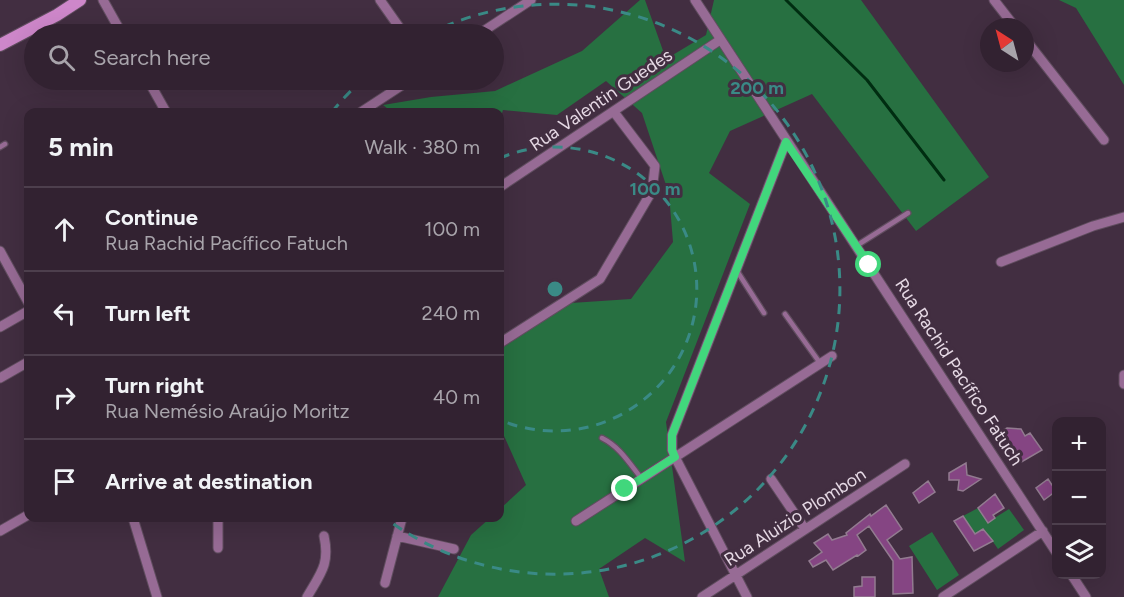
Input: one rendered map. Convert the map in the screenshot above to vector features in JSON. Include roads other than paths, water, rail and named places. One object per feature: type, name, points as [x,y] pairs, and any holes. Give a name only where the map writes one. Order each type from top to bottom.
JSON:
[{"type":"main road","points":[[40,24],[80,0]]},
{"type":"main road","points":[[0,45],[24,32]]},
{"type":"street","points":[[103,0],[116,24]]},
{"type":"street","points":[[380,0],[397,24]]},
{"type":"street","points":[[494,24],[531,0]]},
{"type":"street","name":"Rua Rachid Pacífico Fatuch","points":[[695,0],[1052,546]]},
{"type":"street","points":[[994,0],[1008,18]]},
{"type":"street","name":"Rua Valentin Guedes","points":[[504,184],[720,40]]},
{"type":"street","points":[[1034,51],[1104,140]]},
{"type":"street","points":[[154,90],[164,108]]},
{"type":"street","points":[[367,108],[395,90]]},
{"type":"street","points":[[504,340],[600,279],[652,191],[655,166],[614,112]]},
{"type":"street","points":[[747,597],[675,457],[672,450],[672,435],[786,142]]},
{"type":"street","points":[[1001,262],[1093,226],[1124,217]]},
{"type":"street","points":[[0,251],[24,295]]},
{"type":"street","points":[[0,327],[24,313]]},
{"type":"street","points":[[576,521],[832,356]]},
{"type":"street","points":[[0,378],[24,364]]},
{"type":"street","points":[[1124,375],[1124,384]]},
{"type":"street","name":"Rua Aluizio Plombon","points":[[702,597],[905,464]]},
{"type":"street","points":[[771,479],[805,529]]},
{"type":"street","points":[[0,531],[24,518]]},
{"type":"street","points":[[134,522],[154,596]]},
{"type":"street","points":[[218,522],[218,548]]},
{"type":"street","points":[[385,583],[401,522]]},
{"type":"street","points":[[943,597],[1043,531]]},
{"type":"street","points":[[307,597],[324,568],[328,552],[324,536]]},
{"type":"street","points":[[397,536],[454,549]]},
{"type":"street","points":[[1074,579],[1086,597]]},
{"type":"lane","points":[[856,246],[908,213]]},
{"type":"lane","points":[[737,271],[764,313]]},
{"type":"lane","points":[[785,314],[820,363]]},
{"type":"lane","points":[[602,438],[620,450],[642,479]]},
{"type":"waterway","points":[[786,0],[867,80],[944,180]]}]
